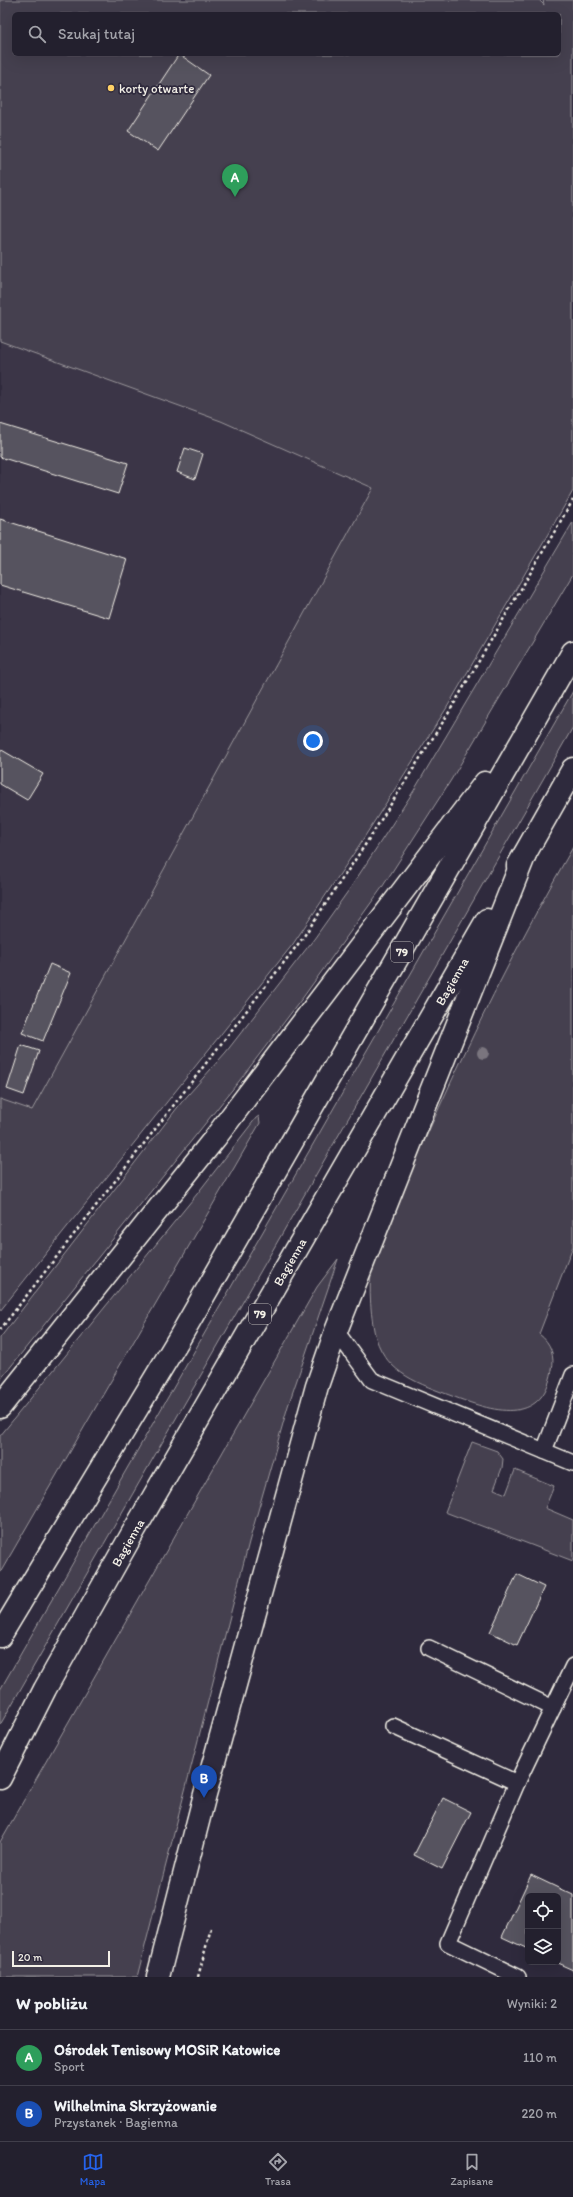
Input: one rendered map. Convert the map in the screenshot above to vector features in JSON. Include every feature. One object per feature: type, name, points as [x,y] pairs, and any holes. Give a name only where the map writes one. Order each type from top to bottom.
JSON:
[{"type":"main road","name":"79","points":[[0,1636],[180,1337],[573,652]]},
{"type":"main road","points":[[0,1407],[220,1132],[538,714]]},
{"type":"main road","name":"Bagienna","points":[[0,1778],[45,1689],[135,1529],[573,769]]},
{"type":"main road","points":[[158,1977],[271,1547],[317,1386],[336,1331],[525,854]]},
{"type":"lane","points":[[336,1331],[372,1380],[573,1463]]},
{"type":"lane","points":[[544,1451],[573,1375]]},
{"type":"lane","points":[[429,1648],[553,1708]]},
{"type":"lane","points":[[518,1977],[448,1943],[517,1783],[573,1666]]},
{"type":"lane","points":[[394,1726],[517,1783]]},
{"type":"path","points":[[0,1330],[302,939],[365,845],[448,714],[573,500]]},
{"type":"path","points":[[198,1977],[211,1928]]},
{"type":"shaded area","points":[[0,0],[539,0],[544,5],[543,0],[573,0],[573,491],[446,709],[358,847],[293,944],[0,1311],[0,1099],[32,1110],[373,488],[221,421],[0,341]]},
{"type":"shaded area","points":[[0,341],[221,421],[373,488],[32,1110],[0,1099]]},
{"type":"shaded area","points":[[573,522],[573,574],[451,780],[381,889],[304,996],[240,1080],[0,1380],[0,1338],[181,1103],[226,1052],[314,939],[351,887],[413,792]]},
{"type":"shaded area","points":[[573,691],[573,727],[0,1725],[0,1690]]},
{"type":"shaded area","points":[[573,847],[573,1246],[539,1334],[547,1341],[553,1359],[552,1370],[546,1388],[538,1401],[526,1408],[498,1410],[467,1402],[428,1387],[406,1376],[388,1361],[381,1350],[374,1331],[371,1304],[371,1276],[375,1261],[403,1191],[457,1070],[512,957]]},
{"type":"shaded area","points":[[259,1116],[260,1123],[0,1573],[0,1436]]},
{"type":"shaded area","points":[[338,1259],[288,1406],[249,1542],[137,1977],[0,1977],[0,1842],[317,1287]]},
{"type":"shaded area","points":[[472,1442],[497,1451],[503,1459],[502,1468],[494,1489],[506,1494],[515,1470],[554,1486],[545,1508],[573,1520],[573,1561],[445,1512]]},
{"type":"building","points":[[178,56],[182,56],[209,75],[158,151],[128,131]]},
{"type":"building","points":[[0,424],[128,463],[118,494],[0,457]]},
{"type":"building","points":[[185,448],[203,454],[195,479],[177,472]]},
{"type":"building","points":[[0,519],[127,559],[109,618],[0,585]]},
{"type":"building","points":[[0,749],[43,774],[27,800],[0,784]]},
{"type":"building","points":[[50,964],[71,973],[43,1041],[22,1033]]},
{"type":"building","points":[[21,1045],[39,1051],[24,1095],[7,1089]]},
{"type":"building","points":[[517,1574],[544,1587],[517,1645],[490,1632]]},
{"type":"building","points":[[443,1798],[471,1812],[442,1869],[414,1855]]},
{"type":"building","points":[[531,1875],[573,1895],[573,1970],[561,1965],[561,1893],[525,1893],[525,1948],[502,1937]]},
{"type":"place","name":"korty otwarte","points":[[111,88]]},
{"type":"place","name":"Ośrodek Tenisowy MOSiR Katowice","points":[[235,197]]},
{"type":"place","name":"Wilhelmina Skrzyżowanie","points":[[204,1798]]}]
